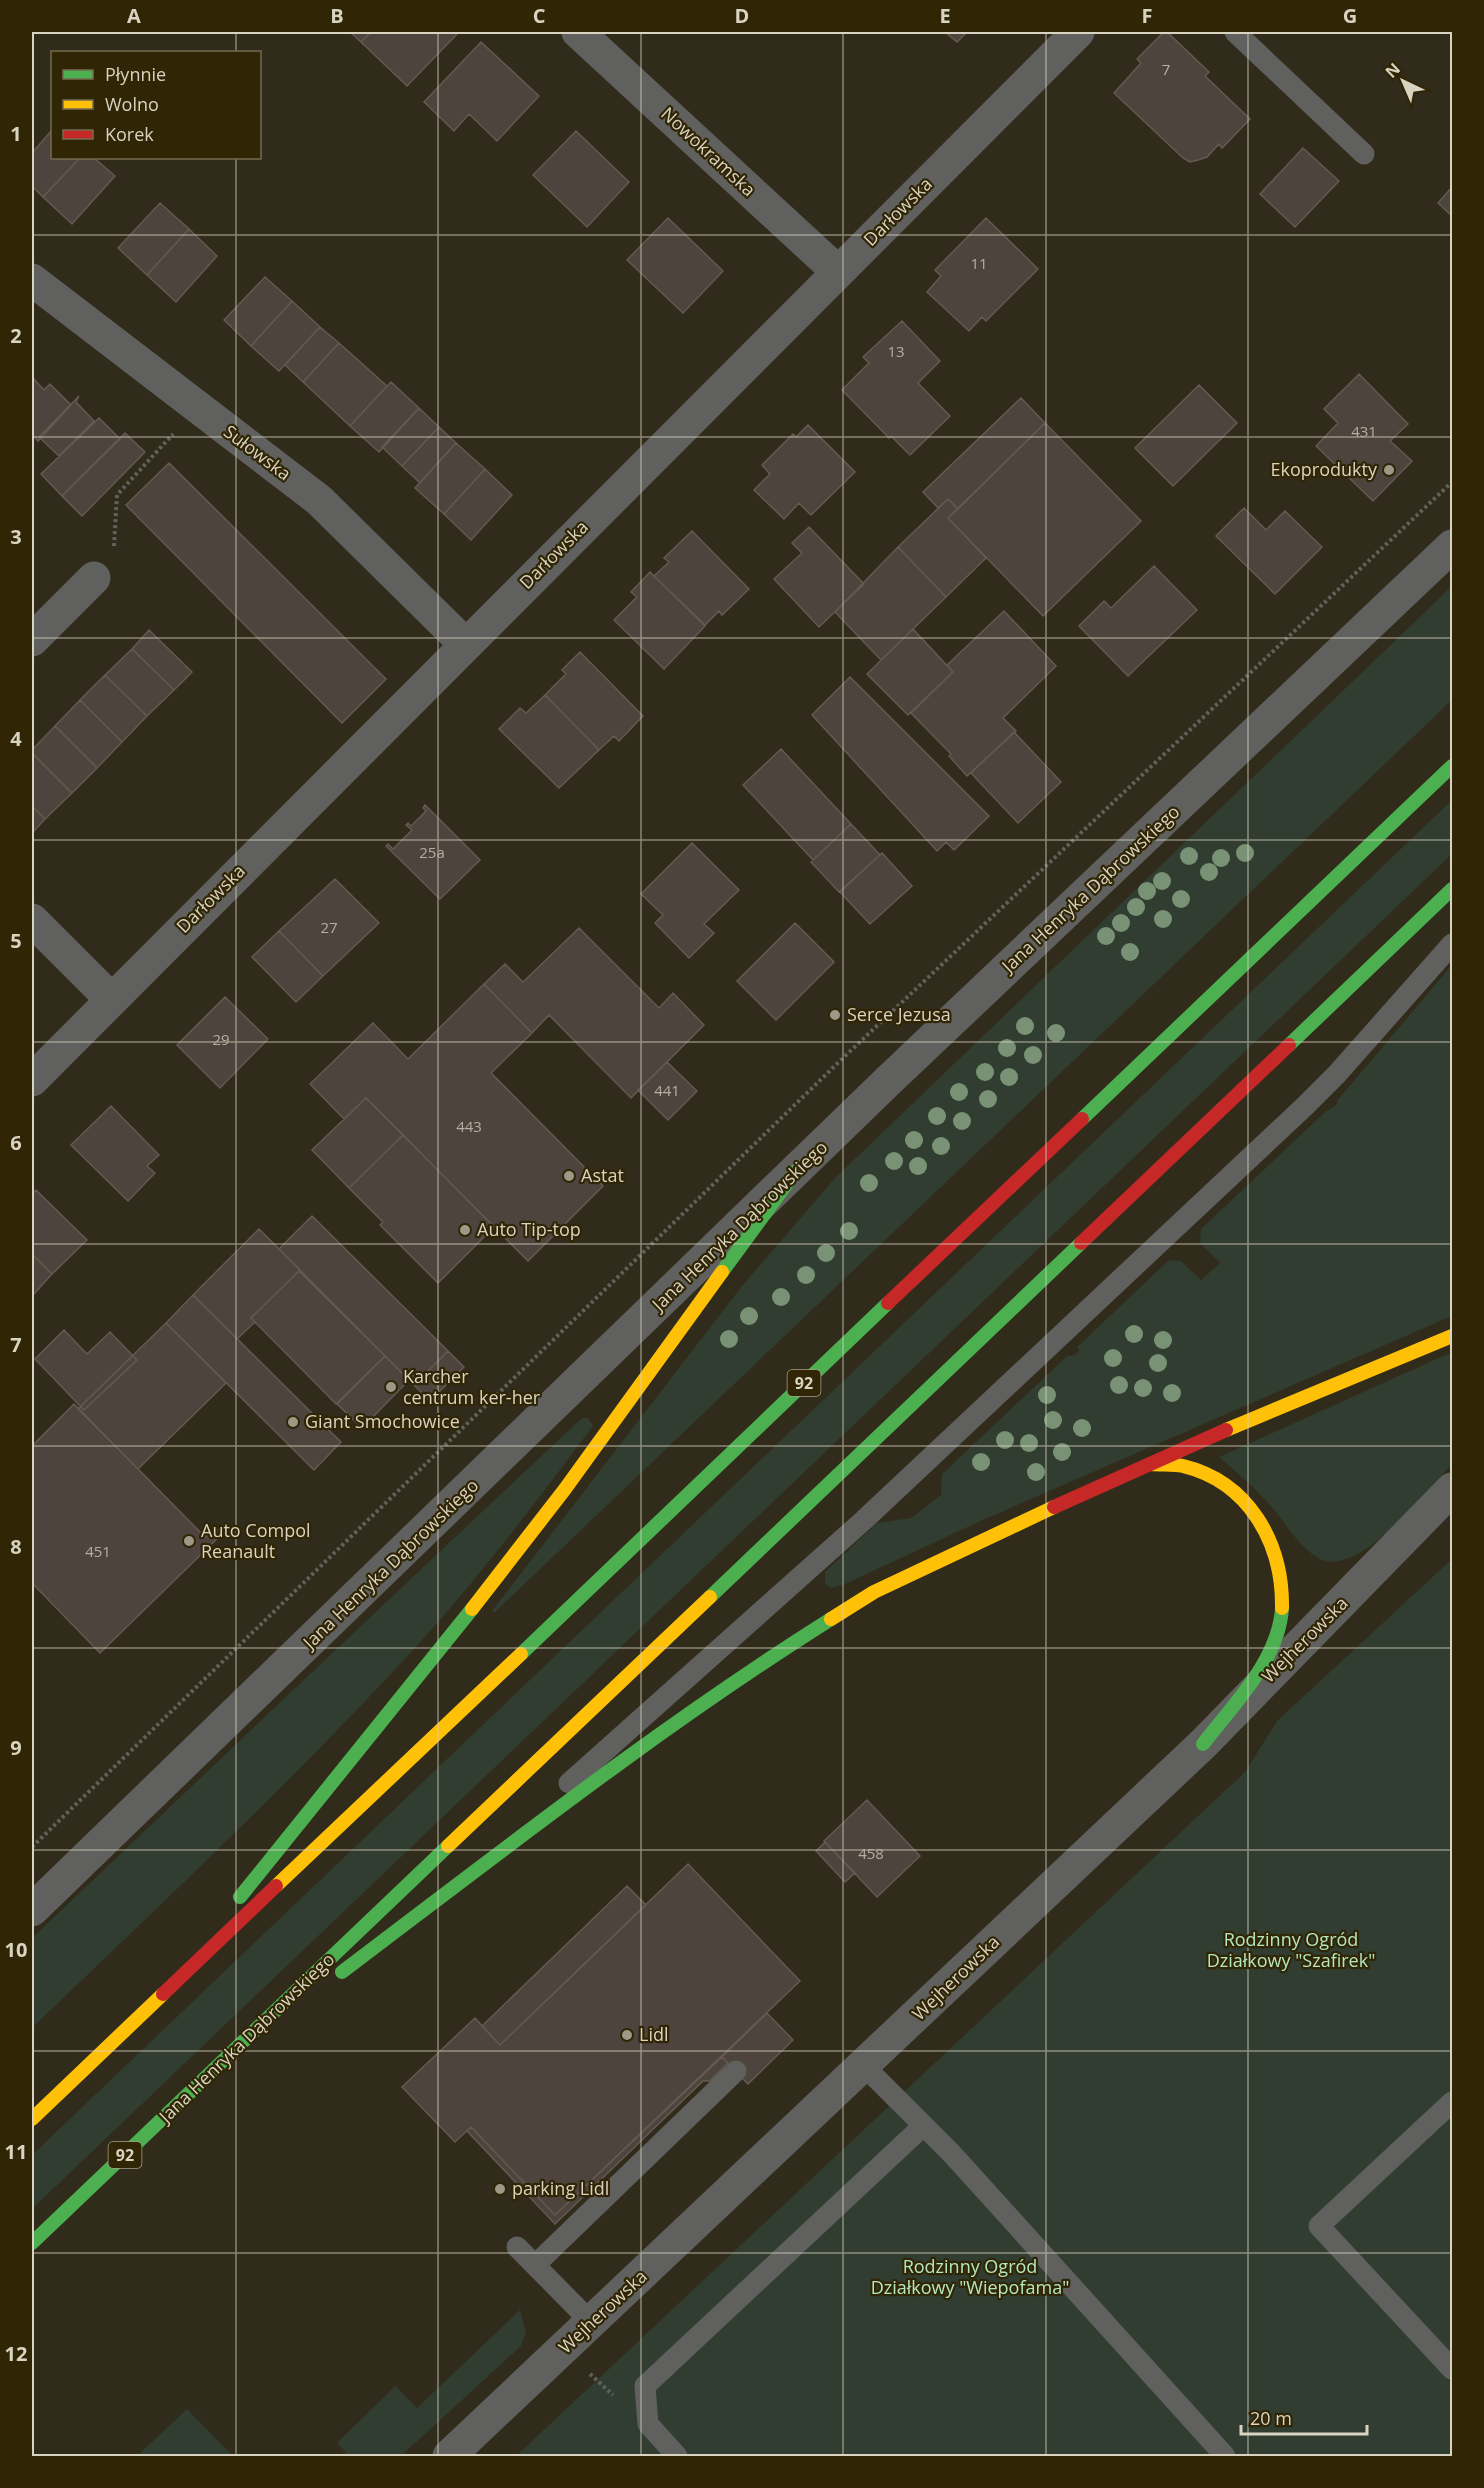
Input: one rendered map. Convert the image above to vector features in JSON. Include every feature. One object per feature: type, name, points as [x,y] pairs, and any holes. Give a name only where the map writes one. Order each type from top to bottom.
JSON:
[{"type":"main road","name":"92","points":[[32,2119],[1452,766]]},
{"type":"main road","name":"Jana Henryka Dąbrowskiego","points":[[32,2244],[1452,889]]},
{"type":"main road","points":[[155,2001],[456,1629],[558,1498],[796,1171]]},
{"type":"main road","points":[[218,2066],[613,1767],[739,1678],[874,1592],[1146,1464],[1452,1336]]},
{"type":"main road","points":[[1146,1464],[1183,1466],[1219,1480],[1236,1492],[1263,1523],[1278,1561],[1282,1598],[1275,1638],[1263,1661],[1203,1744]]},
{"type":"street","name":"Nowokramska","points":[[578,32],[837,272]]},
{"type":"street","name":"Darłowska","points":[[32,1080],[1078,32]]},
{"type":"street","name":"Sułowska","points":[[32,280],[319,500],[465,644]]},
{"type":"street","name":"Jana Henryka Dąbrowskiego","points":[[32,1910],[796,1171],[1452,546]]},
{"type":"street","points":[[32,640],[94,578]]},
{"type":"street","points":[[32,920],[111,999]]},
{"type":"street","name":"Wejherowska","points":[[450,2457],[1203,1744],[1452,1490]]},
{"type":"lane","points":[[1235,32],[1364,154]]},
{"type":"lane","points":[[458,1885],[652,1706],[864,1520],[1210,1197],[1337,1074],[1452,944]]},
{"type":"lane","points":[[864,2066],[953,2155],[1225,2457]]},
{"type":"lane","points":[[535,2265],[736,2071]]},
{"type":"lane","points":[[1452,2102],[1319,2226],[1452,2369]]},
{"type":"lane","points":[[677,2457],[648,2424],[645,2386],[923,2126]]},
{"type":"lane","points":[[516,2247],[592,2323]]},
{"type":"path","points":[[94,578],[114,564],[117,495],[155,456],[196,406]]},
{"type":"path","points":[[32,1847],[844,1057],[1452,482]]},
{"type":"green space","points":[[1452,586],[1452,700],[494,1613],[492,1611],[742,1286],[835,1178]]},
{"type":"green space","points":[[1452,800],[1452,854],[32,2209],[32,2155]]},
{"type":"green space","points":[[1452,965],[1452,1316],[985,1519],[845,1584],[830,1588],[825,1583],[825,1572],[877,1523],[911,1518],[941,1495],[942,1474],[1067,1356],[1075,1355],[1079,1350],[1077,1347],[1169,1260],[1181,1261],[1201,1280],[1220,1263],[1200,1243],[1201,1229],[1325,1112],[1338,1104],[1336,1102]]},
{"type":"green space","points":[[1452,1352],[1452,1464],[1391,1529],[1352,1557],[1334,1562],[1318,1558],[1310,1552],[1297,1540],[1263,1498],[1219,1457]]},
{"type":"green space","points":[[582,1418],[588,1418],[593,1426],[484,1567],[414,1649],[274,1794],[32,2028],[32,1938]]},
{"type":"green space","points":[[1452,1559],[1452,2456],[516,2456],[1245,1772],[1277,1721]]},
{"type":"green space","points":[[520,2310],[526,2332],[521,2346],[401,2456],[341,2456],[346,2452],[337,2443],[395,2386],[417,2408]]},
{"type":"green space","points":[[187,2409],[233,2456],[137,2456]]},
{"type":"building","points":[[350,32],[371,32],[361,42]]},
{"type":"building","points":[[371,32],[455,32],[457,34],[407,86],[361,42]]},
{"type":"building","points":[[945,32],[967,32],[957,42]]},
{"type":"building","points":[[1164,32],[1167,32],[1209,72],[1205,76],[1250,119],[1222,148],[1219,144],[1207,157],[1190,162],[1114,93],[1141,63],[1137,59]]},
{"type":"building","points":[[481,42],[539,96],[497,141],[469,114],[454,131],[424,102]]},
{"type":"building","points":[[51,131],[51,159],[79,159],[43,197],[32,186],[32,153]]},
{"type":"building","points":[[576,131],[629,182],[587,227],[533,175]]},
{"type":"building","points":[[1303,148],[1339,181],[1295,227],[1260,194]]},
{"type":"building","points":[[79,159],[95,159],[115,176],[72,224],[43,197]]},
{"type":"building","points":[[1452,187],[1452,216],[1438,203]]},
{"type":"building","points":[[160,203],[189,229],[147,275],[118,248]]},
{"type":"building","points":[[668,218],[723,271],[683,313],[627,260]]},
{"type":"building","points":[[986,218],[1038,269],[986,321],[982,317],[969,331],[927,292],[941,276],[935,270]]},
{"type":"building","points":[[189,229],[217,256],[176,302],[147,275]]},
{"type":"building","points":[[265,277],[292,301],[251,346],[224,320]]},
{"type":"building","points":[[292,301],[320,327],[279,371],[251,346]]},
{"type":"building","points":[[902,321],[940,361],[918,383],[950,416],[910,455],[891,436],[889,438],[842,390],[869,363],[863,357]]},
{"type":"building","points":[[320,327],[339,343],[303,382],[285,365]]},
{"type":"building","points":[[339,343],[387,386],[350,426],[303,382]]},
{"type":"building","points":[[1359,374],[1408,424],[1390,441],[1412,461],[1373,501],[1316,446],[1338,423],[1324,409]]},
{"type":"building","points":[[32,377],[44,390],[50,384],[71,405],[38,441],[32,434]]},
{"type":"building","points":[[391,382],[419,408],[379,452],[350,426]]},
{"type":"building","points":[[1199,385],[1237,423],[1173,486],[1135,448]]},
{"type":"building","points":[[79,396],[76,402],[94,421],[59,456],[39,437]]},
{"type":"building","points":[[1021,398],[1045,423],[958,509],[948,499],[938,508],[923,492]]},
{"type":"building","points":[[419,408],[439,427],[402,466],[382,447]]},
{"type":"building","points":[[99,418],[120,439],[62,496],[41,474]]},
{"type":"building","points":[[1045,423],[1141,521],[1043,616],[948,518]]},
{"type":"building","points":[[808,425],[855,472],[811,515],[799,503],[784,519],[754,490],[770,474],[762,465],[793,434],[796,437]]},
{"type":"building","points":[[439,427],[456,443],[420,483],[402,466]]},
{"type":"building","points":[[125,433],[145,452],[82,516],[62,496]]},
{"type":"building","points":[[456,443],[485,469],[444,514],[415,488]]},
{"type":"building","points":[[169,463],[386,679],[342,723],[126,505]]},
{"type":"building","points":[[485,469],[512,495],[471,540],[444,514]]},
{"type":"building","points":[[948,499],[958,509],[948,518],[986,558],[946,597],[898,547]]},
{"type":"building","points":[[1244,508],[1266,530],[1285,511],[1322,547],[1275,594],[1216,536]]},
{"type":"building","points":[[809,527],[864,584],[819,627],[774,579],[802,553],[792,543]]},
{"type":"building","points":[[692,531],[749,589],[722,615],[719,611],[705,625],[654,576],[669,562],[664,558]]},
{"type":"building","points":[[898,547],[946,597],[881,660],[835,612]]},
{"type":"building","points":[[1154,566],[1197,610],[1128,676],[1079,626],[1104,601],[1111,608]]},
{"type":"building","points":[[650,572],[705,626],[664,669],[614,620],[637,597],[631,592]]},
{"type":"building","points":[[1004,611],[1056,666],[1003,718],[1016,731],[967,776],[949,756],[951,754],[911,713],[953,672],[947,665]]},
{"type":"building","points":[[913,629],[953,672],[908,715],[867,674]]},
{"type":"building","points":[[149,630],[192,672],[174,690],[132,649]]},
{"type":"building","points":[[132,649],[174,690],[147,716],[105,675]]},
{"type":"building","points":[[580,652],[643,716],[619,741],[614,736],[599,750],[545,695],[566,674],[562,670]]},
{"type":"building","points":[[105,675],[147,716],[122,742],[80,700]]},
{"type":"building","points":[[850,677],[989,816],[954,850],[946,842],[937,851],[812,715]]},
{"type":"building","points":[[545,695],[599,750],[559,788],[499,729],[520,708],[526,713]]},
{"type":"building","points":[[80,700],[122,742],[97,768],[55,726]]},
{"type":"building","points":[[55,726],[97,768],[72,793],[32,753],[32,750]]},
{"type":"building","points":[[1014,732],[1061,782],[1018,823],[971,773]]},
{"type":"building","points":[[781,749],[851,824],[813,860],[743,785]]},
{"type":"building","points":[[32,753],[72,793],[45,819],[32,806]]},
{"type":"building","points":[[425,805],[480,860],[440,899],[386,846],[388,844],[393,849],[412,830],[406,825],[408,823],[411,826],[426,811],[423,808]]},
{"type":"building","points":[[32,806],[45,819],[32,833]]},
{"type":"building","points":[[851,824],[880,855],[839,892],[811,862]]},
{"type":"building","points":[[692,843],[739,890],[704,924],[714,933],[689,958],[655,923],[663,915],[641,894]]},
{"type":"building","points":[[882,853],[912,886],[870,924],[840,892]]},
{"type":"building","points":[[335,879],[379,923],[323,976],[279,931]]},
{"type":"building","points":[[795,923],[834,962],[776,1020],[737,981]]},
{"type":"building","points":[[579,928],[659,1008],[673,993],[704,1025],[631,1098],[549,1015],[532,1033],[484,984],[505,964],[523,982]]},
{"type":"building","points":[[279,931],[323,976],[296,1002],[252,957]]},
{"type":"building","points":[[484,984],[532,1033],[491,1073],[603,1186],[528,1261],[366,1098],[344,1119],[310,1084],[373,1023],[408,1059]]},
{"type":"building","points":[[225,997],[268,1039],[220,1088],[177,1045]]},
{"type":"building","points":[[667,1062],[697,1091],[668,1120],[638,1090]]},
{"type":"building","points":[[366,1098],[403,1135],[349,1188],[312,1150]]},
{"type":"building","points":[[111,1106],[159,1155],[147,1166],[155,1173],[128,1201],[71,1145]]},
{"type":"building","points":[[403,1135],[494,1227],[438,1283],[380,1225],[383,1222],[349,1188]]},
{"type":"building","points":[[36,1190],[87,1240],[52,1274],[32,1254],[32,1195]]},
{"type":"building","points":[[312,1216],[448,1351],[414,1385],[279,1249]]},
{"type":"building","points":[[259,1229],[300,1270],[251,1318],[255,1322],[237,1339],[193,1295]]},
{"type":"building","points":[[32,1254],[52,1274],[32,1296]]},
{"type":"building","points":[[299,1271],[385,1356],[336,1404],[251,1318]]},
{"type":"building","points":[[193,1295],[341,1442],[314,1470],[166,1323]]},
{"type":"building","points":[[166,1323],[226,1383],[138,1469],[78,1409]]},
{"type":"building","points":[[64,1330],[87,1354],[110,1332],[137,1360],[84,1410],[35,1359]]},
{"type":"building","points":[[448,1351],[464,1367],[430,1401],[414,1385]]},
{"type":"building","points":[[385,1356],[409,1380],[362,1428],[337,1404]]},
{"type":"building","points":[[74,1404],[205,1537],[219,1529],[223,1533],[100,1653],[32,1583],[32,1446]]},
{"type":"building","points":[[867,1800],[920,1856],[877,1897],[824,1841]]},
{"type":"building","points":[[825,1842],[855,1873],[845,1882],[816,1851]]},
{"type":"building","name":"Lidl","points":[[688,1864],[800,1981],[555,2215],[471,2127],[455,2142],[402,2087],[475,2018],[500,2045]]},
{"type":"building","points":[[627,1886],[646,1905],[500,2045],[482,2026]]},
{"type":"building","points":[[767,2013],[793,2040],[748,2084],[722,2057]]},
{"type":"building","points":[[722,2057],[728,2063],[710,2081],[703,2081],[555,2224],[467,2131],[471,2127],[555,2215]]},
{"type":"traffic: fast","points":[[1082,1119],[1452,766]]},
{"type":"traffic: fast","points":[[1289,1045],[1452,889]]},
{"type":"traffic: fast","points":[[722,1272],[796,1171]]},
{"type":"traffic: fast","points":[[710,1597],[1081,1243]]},
{"type":"traffic: fast","points":[[521,1654],[888,1303]]},
{"type":"traffic: fast","points":[[1203,1744],[1264,1664],[1273,1646],[1282,1608]]},
{"type":"traffic: fast","points":[[240,1897],[472,1609]]},
{"type":"traffic: fast","points":[[342,1972],[522,1835],[644,1746],[705,1702],[831,1619]]},
{"type":"traffic: fast","points":[[32,2243],[448,1846]]},
{"type":"traffic: slow","points":[[472,1609],[565,1489],[722,1272]]},
{"type":"traffic: slow","points":[[1226,1430],[1452,1336]]},
{"type":"traffic: slow","points":[[1151,1464],[1183,1466],[1206,1474],[1226,1486],[1244,1501],[1258,1519],[1269,1539],[1281,1584],[1282,1608]]},
{"type":"traffic: slow","points":[[831,1619],[874,1592],[1054,1507]]},
{"type":"traffic: slow","points":[[448,1846],[710,1597]]},
{"type":"traffic: slow","points":[[276,1886],[521,1654]]},
{"type":"traffic: slow","points":[[32,2119],[163,1994]]},
{"type":"traffic: jam","points":[[1081,1243],[1289,1045]]},
{"type":"traffic: jam","points":[[888,1303],[1082,1119]]},
{"type":"traffic: jam","points":[[1054,1507],[1226,1430]]},
{"type":"traffic: jam","points":[[163,1994],[276,1886]]},
{"type":"place","name":"Ekoprodukty","points":[[1389,470]]},
{"type":"place","name":"Serce Jezusa","points":[[835,1015]]},
{"type":"place","name":"Astat","points":[[569,1176]]},
{"type":"place","name":"Auto Tip-top","points":[[465,1230]]},
{"type":"place","name":"Karcher centrum ker-her","points":[[391,1387]]},
{"type":"place","name":"Giant Smochowice","points":[[293,1422]]},
{"type":"place","name":"Auto Compol Reanault","points":[[189,1541]]},
{"type":"place","name":"Lidl","points":[[627,2035]]},
{"type":"place","name":"parking Lidl","points":[[500,2189]]},
{"type":"park label","name":"Rodzinny Ogród Działkowy \"Szafirek\"","points":[[1291,1950]]},
{"type":"park label","name":"Rodzinny Ogród Działkowy \"Wiepofama\"","points":[[970,2277]]}]
